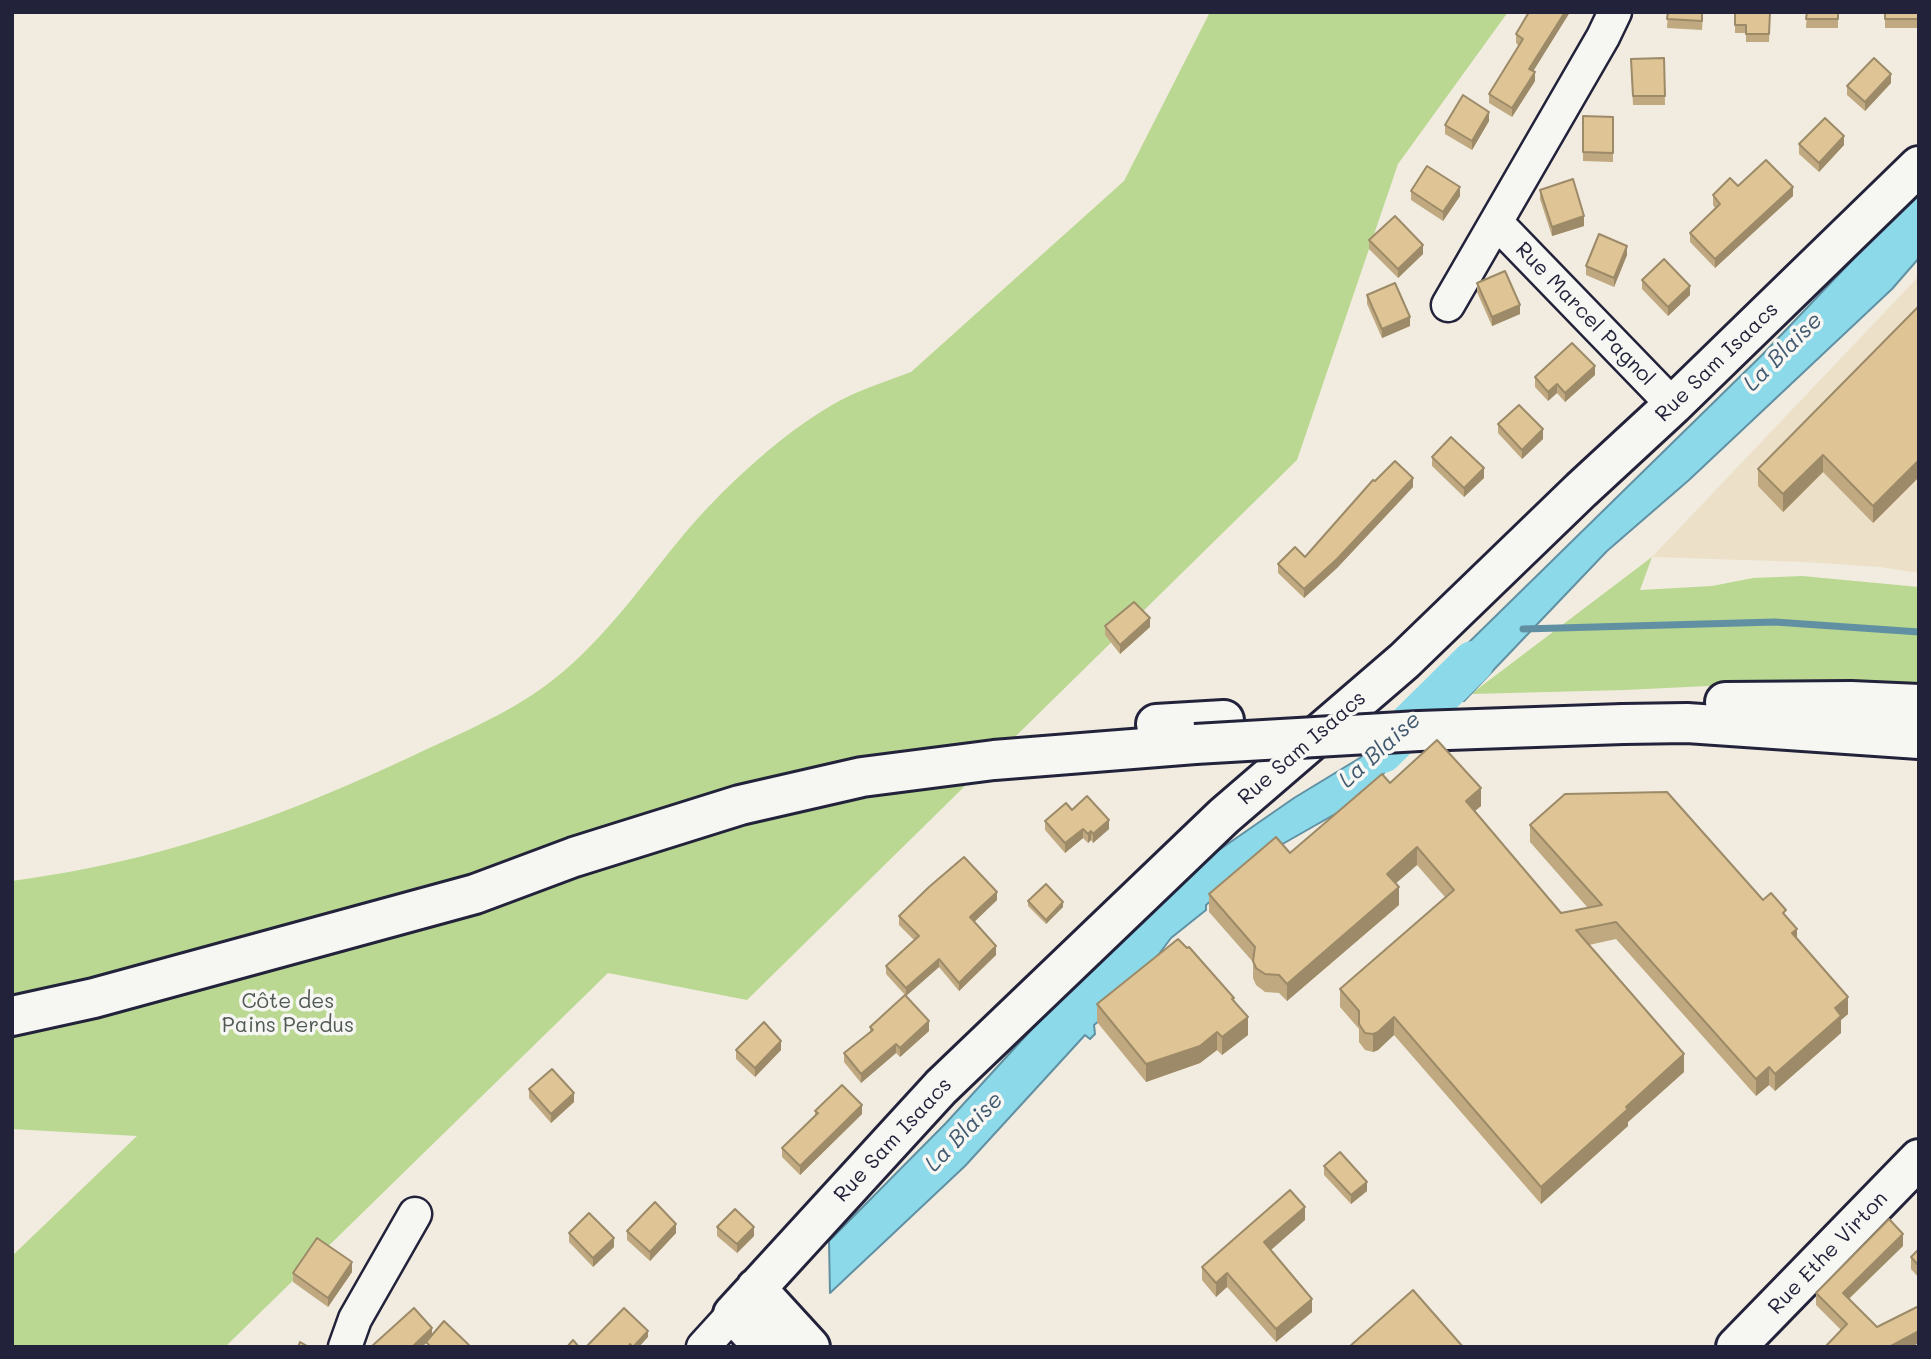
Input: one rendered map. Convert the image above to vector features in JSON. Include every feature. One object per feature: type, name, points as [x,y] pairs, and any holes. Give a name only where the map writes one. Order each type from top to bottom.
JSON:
[{"type":"main road","name":"Rue Sam Isaacs","points":[[745,1301],[941,1087],[1224,816],[1404,661],[1581,490],[1674,405],[1919,166]]},
{"type":"main road","points":[[12,1016],[94,998],[475,894],[574,857],[740,805],[862,777],[994,760],[1195,744],[1419,731],[1634,713],[1852,701],[1919,705]]},
{"type":"main road","points":[[247,957],[490,864],[721,784],[833,758],[1024,733],[1224,720],[1545,705],[1634,713],[1687,723],[1919,739]]},
{"type":"main road","name":"Rue Ethe Virton","points":[[1736,1347],[1919,1158]]},
{"type":"main road","points":[[745,1301],[764,1347]]},
{"type":"main road","points":[[745,1301],[810,1347]]},
{"type":"street","name":"Rue Marcel Pagnol","points":[[1448,305],[1615,12]]},
{"type":"street","name":"Rue Marcel Pagnol","points":[[1496,222],[1674,405]]},
{"type":"street","points":[[345,1347],[355,1320],[415,1214]]},
{"type":"street","name":"Rue Sam Isaacs","points":[[703,1347],[745,1301]]},
{"type":"shaded area","points":[[1919,276],[1919,573],[1880,567],[1805,562],[1652,557]]},
{"type":"green space","name":"Côte des Pains Perdus","points":[[1210,12],[1508,12],[1398,164],[1297,460],[747,1000],[608,973],[225,1347],[12,1347],[12,1256],[137,1136],[12,1129],[12,881],[140,857],[261,820],[362,779],[499,715],[549,683],[599,637],[691,526],[757,460],[794,430],[832,405],[860,391],[911,372],[1124,181]]},
{"type":"green space","points":[[1652,557],[1640,590],[1712,586],[1753,578],[1802,576],[1919,587],[1919,683],[1749,684],[1471,694]]},
{"type":"water","points":[[1919,190],[1919,258],[1892,289],[1689,480],[1607,551],[1464,701],[1407,703],[1763,354]]},
{"type":"water","points":[[1408,747],[1358,801],[1272,850],[1171,938],[1123,1002],[1094,1025],[1095,1034],[1090,1039],[1085,1035],[965,1166],[830,1293],[829,1241],[946,1123],[1032,1029],[1141,919],[1152,914],[1152,909],[1193,868],[1294,798],[1363,756],[1368,749]]},
{"type":"building","points":[[1529,12],[1565,12],[1529,69],[1535,72],[1512,108],[1489,94],[1523,39],[1516,34]]},
{"type":"building","points":[[1668,12],[1702,12],[1702,21],[1667,19]]},
{"type":"building","points":[[1735,12],[1770,12],[1769,34],[1746,34],[1746,25],[1735,25]]},
{"type":"building","points":[[1807,12],[1838,12],[1838,19],[1806,19]]},
{"type":"building","points":[[1885,12],[1919,12],[1919,19],[1885,19]]},
{"type":"building","points":[[1664,58],[1665,96],[1633,96],[1631,59]]},
{"type":"building","points":[[1874,58],[1891,74],[1865,102],[1847,86]]},
{"type":"building","points":[[1463,95],[1489,112],[1472,141],[1445,125]]},
{"type":"building","points":[[1583,116],[1613,117],[1613,153],[1583,152]]},
{"type":"building","points":[[1825,118],[1844,136],[1819,163],[1799,144]]},
{"type":"building","points":[[1766,160],[1793,187],[1715,259],[1690,233],[1720,204],[1713,195],[1730,178],[1738,186]]},
{"type":"building","points":[[1427,166],[1460,187],[1443,212],[1411,191]]},
{"type":"building","points":[[1573,179],[1584,216],[1552,227],[1540,190]]},
{"type":"building","points":[[1395,216],[1423,245],[1398,269],[1369,240]]},
{"type":"building","points":[[1599,234],[1627,246],[1614,278],[1586,266]]},
{"type":"building","points":[[1664,259],[1690,286],[1668,307],[1642,280]]},
{"type":"building","points":[[1505,271],[1520,305],[1492,317],[1477,283]]},
{"type":"building","points":[[1395,283],[1410,317],[1382,329],[1367,295]]},
{"type":"building","points":[[1919,306],[1919,460],[1873,506],[1823,455],[1783,494],[1758,469]]},
{"type":"building","points":[[1572,343],[1595,366],[1565,393],[1557,384],[1548,392],[1535,377]]},
{"type":"building","points":[[1519,405],[1543,429],[1522,450],[1498,424]]},
{"type":"building","points":[[1451,437],[1484,468],[1464,488],[1432,457]]},
{"type":"building","points":[[1395,461],[1413,478],[1337,559],[1304,589],[1278,564],[1295,547],[1305,557],[1373,480]]},
{"type":"building","points":[[1134,602],[1150,618],[1120,645],[1105,626]]},
{"type":"building","points":[[1437,740],[1481,788],[1466,801],[1561,913],[1602,905],[1530,825],[1565,794],[1667,792],[1763,900],[1771,893],[1786,910],[1783,913],[1797,929],[1792,933],[1848,997],[1835,1008],[1841,1016],[1775,1074],[1769,1067],[1756,1079],[1616,922],[1576,930],[1684,1054],[1626,1107],[1628,1109],[1541,1187],[1394,1017],[1378,1032],[1365,1033],[1359,1024],[1359,1011],[1340,989],[1454,890],[1417,847],[1387,874],[1399,887],[1287,984],[1279,975],[1265,974],[1256,968],[1253,961],[1255,947],[1209,894],[1276,837],[1290,853],[1382,774],[1390,783]]},
{"type":"building","points":[[1087,796],[1109,820],[1093,834],[1091,831],[1088,834],[1083,829],[1065,843],[1045,821],[1066,803],[1072,810]]},
{"type":"building","points":[[964,857],[997,892],[970,917],[996,946],[959,983],[939,959],[906,988],[886,966],[919,936],[899,916]]},
{"type":"building","points":[[1046,884],[1063,902],[1046,920],[1028,901]]},
{"type":"building","points":[[1178,939],[1189,947],[1248,1017],[1222,1037],[1217,1032],[1200,1046],[1146,1064],[1097,1004]]},
{"type":"building","points":[[905,995],[929,1021],[900,1048],[896,1044],[861,1074],[844,1053],[873,1030],[870,1027]]},
{"type":"building","points":[[764,1022],[781,1041],[755,1068],[736,1050]]},
{"type":"building","points":[[552,1069],[574,1093],[551,1114],[529,1089]]},
{"type":"building","points":[[842,1085],[862,1105],[800,1166],[782,1148]]},
{"type":"building","points":[[1340,1152],[1367,1182],[1351,1195],[1324,1166]]},
{"type":"building","points":[[1290,1190],[1305,1207],[1264,1242],[1312,1299],[1276,1329],[1227,1273],[1216,1283],[1202,1267]]},
{"type":"building","points":[[655,1202],[676,1224],[650,1252],[627,1231]]},
{"type":"building","points":[[735,1209],[754,1227],[737,1244],[717,1227]]},
{"type":"building","points":[[589,1213],[614,1238],[593,1258],[569,1233]]},
{"type":"building","points":[[1889,1219],[1903,1234],[1843,1293],[1877,1327],[1919,1306],[1919,1331],[1889,1347],[1825,1347],[1847,1324],[1816,1293]]},
{"type":"building","points":[[317,1238],[352,1262],[328,1298],[293,1273]]},
{"type":"building","points":[[1919,1249],[1919,1266],[1911,1257]]},
{"type":"building","points":[[1413,1290],[1463,1347],[1349,1347]]},
{"type":"building","points":[[414,1308],[432,1328],[412,1347],[372,1346]]},
{"type":"building","points":[[624,1308],[648,1331],[633,1347],[630,1344],[628,1347],[586,1347]]},
{"type":"building","points":[[444,1321],[471,1347],[431,1347],[426,1342]]},
{"type":"building","points":[[573,1340],[579,1347],[567,1347]]},
{"type":"waterway","points":[[1523,629],[1775,622],[1919,632]]},
{"type":"waterway","name":"La Blaise","points":[[1382,752],[1473,662]]}]
